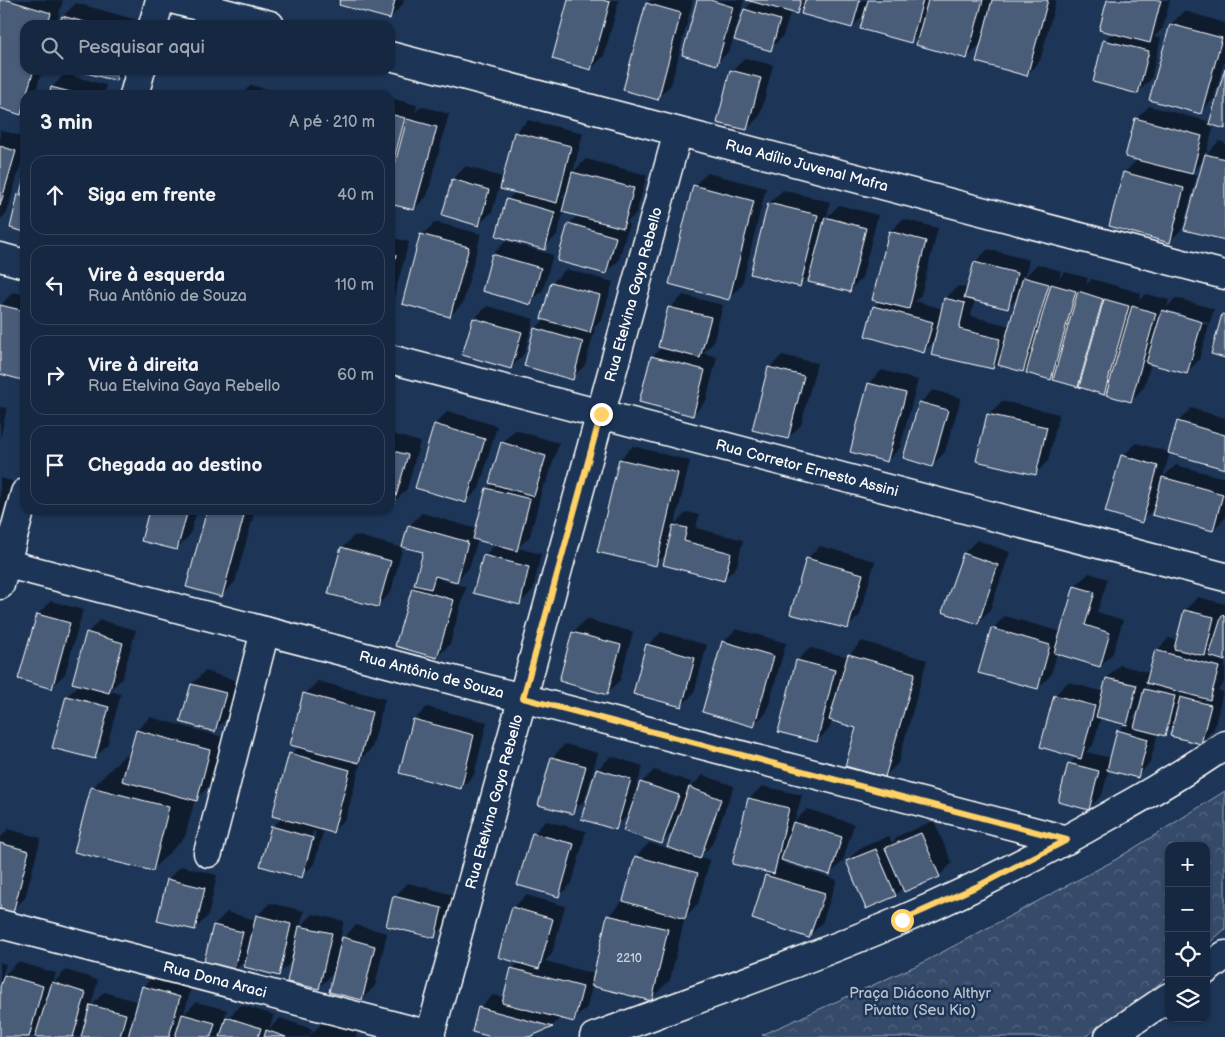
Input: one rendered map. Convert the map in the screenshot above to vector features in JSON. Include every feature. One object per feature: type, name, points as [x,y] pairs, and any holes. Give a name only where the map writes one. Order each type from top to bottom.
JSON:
[{"type":"street","points":[[154,20],[160,0]]},
{"type":"street","points":[[174,0],[251,20]]},
{"type":"street","name":"Rua Adílio Juvenal Mafra","points":[[395,57],[1225,275]]},
{"type":"street","points":[[135,90],[140,75]]},
{"type":"street","name":"Rua Etelvina Gaya Rebello","points":[[431,1036],[678,132]]},
{"type":"street","points":[[0,257],[20,263]]},
{"type":"street","name":"Rua Corretor Ernesto Assini","points":[[395,360],[1225,577]]},
{"type":"street","points":[[2,570],[20,510]]},
{"type":"street","name":"Rua Antônio de Souza","points":[[2,570],[265,631],[1067,840]]},
{"type":"street","points":[[208,853],[265,631]]},
{"type":"street","points":[[594,1037],[817,954],[902,920],[978,886],[1067,840],[1145,796],[1225,745]]},
{"type":"street","name":"Rua Dona Araci","points":[[0,924],[431,1036]]},
{"type":"street","points":[[1210,967],[1225,955]]},
{"type":"street","points":[[1109,1037],[1165,1000]]},
{"type":"green space","name":"Praça Diácono Althyr Pivatto (Seu Kio)","points":[[1225,791],[1225,929],[1210,942],[1210,842],[1165,842],[1165,979],[1117,1017],[1084,1037],[771,1037],[762,1035],[922,963],[1115,860]]},
{"type":"building","points":[[0,0],[8,0],[51,13],[49,20],[20,20],[20,75],[32,75],[28,90],[20,90],[20,115],[0,108]]},
{"type":"building","points":[[340,0],[395,0],[390,19],[339,5]]},
{"type":"building","points":[[568,0],[602,0],[610,2],[591,70],[552,59]]},
{"type":"building","points":[[697,0],[710,0],[733,7],[717,65],[682,55]]},
{"type":"building","points":[[746,0],[801,0],[797,14]]},
{"type":"building","points":[[805,0],[860,0],[852,28],[801,14]]},
{"type":"building","points":[[868,0],[923,0],[911,43],[860,29]]},
{"type":"building","points":[[928,0],[983,0],[967,59],[916,45]]},
{"type":"building","points":[[992,0],[1048,0],[1027,76],[976,62]]},
{"type":"building","points":[[1107,0],[1161,0],[1150,43],[1099,30]]},
{"type":"building","points":[[646,3],[681,13],[658,100],[623,90]]},
{"type":"building","points":[[744,9],[780,20],[771,51],[734,40]]},
{"type":"building","points":[[62,16],[77,20],[61,20]]},
{"type":"building","points":[[1170,24],[1222,38],[1201,114],[1149,100]]},
{"type":"building","points":[[1103,40],[1149,51],[1138,94],[1093,82]]},
{"type":"building","points":[[1225,68],[1225,129],[1209,124]]},
{"type":"building","points":[[730,70],[761,78],[747,130],[717,123]]},
{"type":"building","points":[[94,75],[118,75],[116,81]]},
{"type":"building","points":[[51,87],[63,90],[50,90]]},
{"type":"building","points":[[395,115],[405,118],[395,155]]},
{"type":"building","points":[[1135,118],[1202,136],[1192,174],[1125,157]]},
{"type":"building","points":[[407,119],[437,127],[414,210],[395,205],[395,163]]},
{"type":"building","points":[[514,132],[571,146],[557,203],[500,189]]},
{"type":"building","points":[[0,146],[16,151],[0,206]]},
{"type":"building","points":[[1205,154],[1225,159],[1225,240],[1184,230]]},
{"type":"building","points":[[572,172],[634,188],[623,228],[562,212]]},
{"type":"building","points":[[1123,172],[1184,188],[1170,243],[1109,226]]},
{"type":"building","points":[[452,179],[489,190],[479,226],[442,215]]},
{"type":"building","points":[[693,185],[754,201],[729,300],[669,284]]},
{"type":"building","points":[[18,194],[20,195],[20,231],[10,228]]},
{"type":"building","points":[[506,199],[555,212],[545,250],[496,236]]},
{"type":"building","points":[[768,203],[818,215],[800,287],[750,274]]},
{"type":"building","points":[[825,217],[866,228],[850,292],[808,282]]},
{"type":"building","points":[[568,223],[616,237],[606,274],[557,261]]},
{"type":"building","points":[[889,231],[926,241],[909,309],[872,300]]},
{"type":"building","points":[[420,234],[469,247],[450,317],[402,304]]},
{"type":"building","points":[[492,254],[541,268],[531,305],[482,291]]},
{"type":"building","points":[[974,262],[1017,273],[1008,309],[964,298]]},
{"type":"building","points":[[1023,277],[1049,284],[1023,372],[998,365]]},
{"type":"building","points":[[551,282],[600,295],[590,333],[541,319]]},
{"type":"building","points":[[1051,284],[1076,291],[1051,380],[1026,373]]},
{"type":"building","points":[[1078,291],[1103,299],[1078,387],[1053,380]]},
{"type":"building","points":[[944,298],[965,303],[959,329],[1000,339],[993,369],[931,355]]},
{"type":"building","points":[[1104,299],[1129,306],[1104,395],[1079,387]]},
{"type":"building","points":[[0,305],[20,310],[20,379],[0,374]]},
{"type":"building","points":[[873,306],[933,322],[924,353],[865,336]]},
{"type":"building","points":[[1132,306],[1156,313],[1131,402],[1106,395]]},
{"type":"building","points":[[668,307],[711,317],[700,358],[658,347]]},
{"type":"building","points":[[1162,310],[1202,322],[1187,374],[1146,363]]},
{"type":"building","points":[[1222,314],[1225,315],[1225,358],[1211,354]]},
{"type":"building","points":[[473,318],[522,332],[511,369],[462,355]]},
{"type":"building","points":[[534,328],[583,342],[573,380],[524,366]]},
{"type":"building","points":[[651,356],[705,370],[693,416],[639,402]]},
{"type":"building","points":[[768,367],[804,376],[788,439],[752,430]]},
{"type":"building","points":[[868,383],[906,393],[887,462],[850,452]]},
{"type":"building","points":[[919,402],[948,410],[932,467],[903,458]]},
{"type":"building","points":[[987,414],[1047,427],[1036,475],[976,461]]},
{"type":"building","points":[[1177,421],[1225,435],[1225,469],[1168,453]]},
{"type":"building","points":[[434,424],[485,439],[466,503],[415,488]]},
{"type":"building","points":[[501,442],[546,456],[534,496],[489,483]]},
{"type":"building","points":[[395,451],[408,455],[395,500]]},
{"type":"building","points":[[1121,455],[1158,466],[1142,523],[1105,512]]},
{"type":"building","points":[[619,459],[678,473],[656,566],[597,552]]},
{"type":"building","points":[[1162,477],[1223,494],[1213,531],[1152,515]]},
{"type":"building","points":[[486,488],[530,499],[517,551],[473,539]]},
{"type":"building","points":[[148,515],[187,515],[177,550],[141,541]]},
{"type":"building","points":[[206,515],[244,516],[222,597],[186,587]]},
{"type":"building","points":[[408,525],[468,542],[457,582],[435,576],[431,589],[414,585],[423,552],[402,547]]},
{"type":"building","points":[[673,525],[687,528],[684,541],[731,553],[724,581],[663,565]]},
{"type":"building","points":[[341,547],[391,561],[378,607],[328,594]]},
{"type":"building","points":[[963,553],[998,565],[978,624],[942,612]]},
{"type":"building","points":[[483,555],[529,567],[520,605],[473,593]]},
{"type":"building","points":[[806,558],[863,574],[848,629],[790,614]]},
{"type":"building","points":[[1074,586],[1095,592],[1085,625],[1110,633],[1100,667],[1054,653]]},
{"type":"building","points":[[412,588],[454,600],[437,658],[395,646]]},
{"type":"building","points":[[1184,610],[1214,617],[1205,656],[1174,649]]},
{"type":"building","points":[[37,614],[70,623],[52,689],[18,679]]},
{"type":"building","points":[[1222,615],[1225,616],[1225,661],[1209,656]]},
{"type":"building","points":[[991,628],[1050,645],[1038,689],[978,673]]},
{"type":"building","points":[[86,632],[123,643],[109,693],[72,683]]},
{"type":"building","points":[[572,632],[621,645],[607,695],[559,681]]},
{"type":"building","points":[[722,641],[774,656],[754,727],[702,712]]},
{"type":"building","points":[[646,644],[695,658],[682,707],[633,694]]},
{"type":"building","points":[[1155,650],[1219,667],[1210,700],[1146,683]]},
{"type":"building","points":[[848,654],[915,673],[885,777],[845,766],[856,728],[829,720]]},
{"type":"building","points":[[796,660],[835,670],[817,742],[778,732]]},
{"type":"building","points":[[1106,678],[1137,685],[1127,725],[1096,717]]},
{"type":"building","points":[[191,684],[226,693],[215,732],[180,722]]},
{"type":"building","points":[[1144,689],[1175,696],[1165,736],[1134,728]]},
{"type":"building","points":[[303,693],[372,712],[359,763],[290,745]]},
{"type":"building","points":[[1054,695],[1095,706],[1081,759],[1040,747]]},
{"type":"building","points":[[66,696],[109,707],[95,759],[52,748]]},
{"type":"building","points":[[1180,697],[1211,705],[1201,744],[1170,736]]},
{"type":"building","points":[[413,719],[474,735],[461,789],[399,773]]},
{"type":"building","points":[[136,730],[210,750],[197,801],[122,781]]},
{"type":"building","points":[[1117,730],[1148,739],[1138,778],[1107,770]]},
{"type":"building","points":[[289,753],[350,770],[333,833],[272,816]]},
{"type":"building","points":[[551,757],[586,766],[573,814],[538,805]]},
{"type":"building","points":[[1068,763],[1099,771],[1089,810],[1058,802]]},
{"type":"building","points":[[596,769],[631,779],[616,830],[581,819]]},
{"type":"building","points":[[640,782],[679,795],[662,844],[623,831]]},
{"type":"building","points":[[91,787],[169,807],[153,871],[74,852]]},
{"type":"building","points":[[689,787],[721,799],[700,859],[667,847]]},
{"type":"building","points":[[748,798],[789,808],[774,874],[732,864]]},
{"type":"building","points":[[793,822],[842,837],[830,875],[781,860]]},
{"type":"building","points":[[271,826],[313,838],[302,878],[260,866]]},
{"type":"building","points":[[532,833],[574,844],[559,897],[517,885]]},
{"type":"building","points":[[921,833],[940,877],[904,892],[885,848]]},
{"type":"building","points":[[0,843],[29,851],[13,913],[0,909]]},
{"type":"building","points":[[876,849],[896,896],[866,909],[846,861]]},
{"type":"building","points":[[635,856],[698,873],[685,919],[623,901]]},
{"type":"building","points":[[765,875],[825,893],[809,938],[752,919]]},
{"type":"building","points":[[167,879],[205,888],[195,930],[157,921]]},
{"type":"building","points":[[393,896],[442,908],[435,938],[386,926]]},
{"type":"building","points":[[512,907],[553,919],[539,969],[498,957]]},
{"type":"building","points":[[256,915],[291,924],[279,976],[244,967]]},
{"type":"building","points":[[607,915],[668,929],[652,1001],[591,986]]},
{"type":"building","points":[[213,925],[243,932],[233,973],[203,965]]},
{"type":"building","points":[[299,926],[332,933],[319,989],[287,982]]},
{"type":"building","points":[[342,937],[375,946],[362,1000],[329,992]]},
{"type":"building","points":[[511,968],[583,987],[574,1022],[502,1003]]},
{"type":"building","points":[[4,975],[43,986],[29,1037],[0,1037],[0,987]]},
{"type":"building","points":[[52,982],[86,993],[73,1037],[35,1037]]},
{"type":"building","points":[[142,986],[180,997],[169,1037],[128,1037]]},
{"type":"building","points":[[90,1005],[126,1014],[120,1037],[81,1037]]},
{"type":"building","points":[[478,1007],[553,1027],[529,1037],[492,1037],[472,1032]]},
{"type":"building","points":[[182,1014],[215,1023],[211,1037],[175,1037]]},
{"type":"building","points":[[226,1017],[261,1028],[258,1037],[220,1037]]},
{"type":"building","points":[[266,1030],[286,1037],[264,1037]]},
{"type":"route","points":[[601,414],[523,698],[1067,840],[978,886],[902,920]]}]
